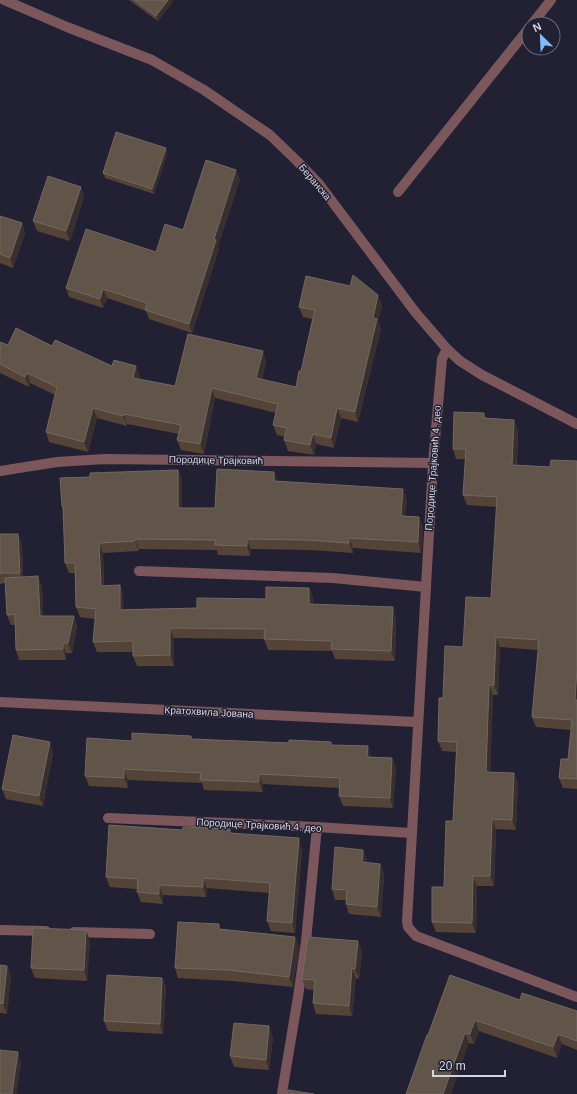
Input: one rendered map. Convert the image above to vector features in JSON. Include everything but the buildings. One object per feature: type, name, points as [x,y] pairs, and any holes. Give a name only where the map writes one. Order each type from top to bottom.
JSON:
[{"type":"street","name":"Беранска","points":[[4,0],[67,27],[152,60],[204,90],[270,135],[319,184],[416,313],[447,349],[482,375],[577,424]]},
{"type":"street","points":[[538,16],[551,0]]},
{"type":"street","points":[[398,192],[521,38]]},
{"type":"street","name":"Породице Трајковић 4. део","points":[[447,349],[442,359],[433,463],[406,914],[408,927],[416,936],[577,997]]},
{"type":"street","name":"Породице Трајковић","points":[[0,471],[57,462],[105,459],[433,463]]},
{"type":"street","points":[[139,571],[333,578],[426,587]]},
{"type":"street","name":"Кратохвила Јована","points":[[0,702],[417,722]]},
{"type":"street","name":"Породице Трајковић 4. део","points":[[108,818],[317,827],[411,833]]},
{"type":"street","points":[[282,1093],[298,998],[302,941],[317,827]]},
{"type":"street","points":[[0,930],[150,934]]}]
